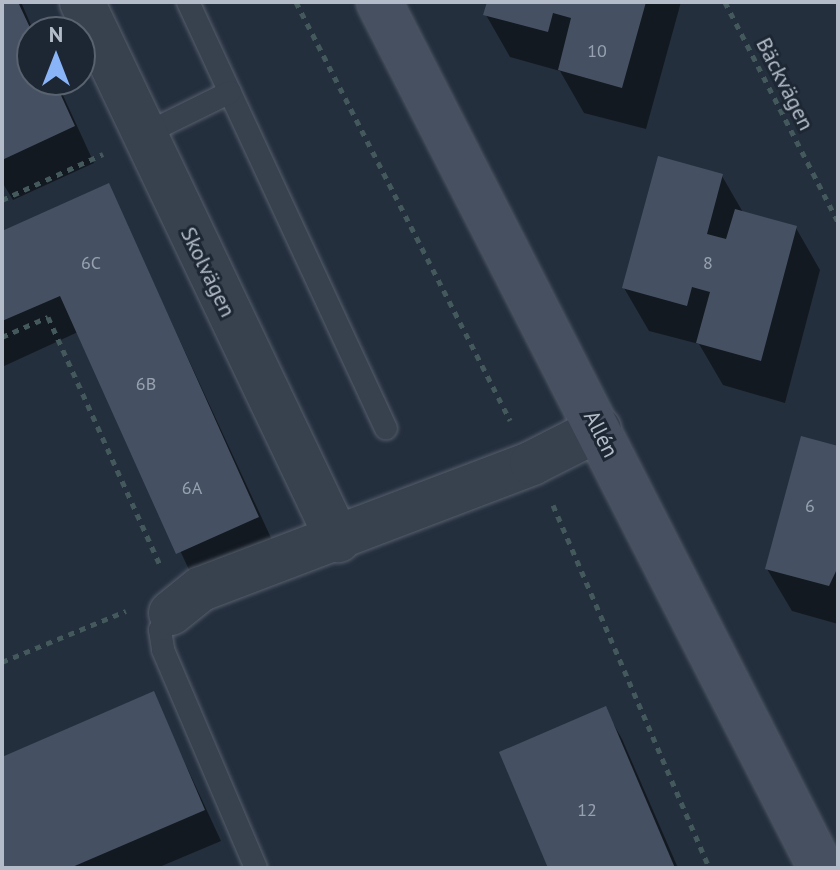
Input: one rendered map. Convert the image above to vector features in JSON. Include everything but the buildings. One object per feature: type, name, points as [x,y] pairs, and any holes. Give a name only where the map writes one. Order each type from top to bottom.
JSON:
[{"type":"street","name":"Skolvägen","points":[[82,2],[338,540]]},
{"type":"street","name":"Allén","points":[[379,2],[821,868]]},
{"type":"street","points":[[164,606],[201,589],[338,540],[532,463],[599,429]]},
{"type":"lane","points":[[188,2],[386,428]]},
{"type":"lane","points":[[143,135],[230,92]]},
{"type":"lane","points":[[164,606],[160,630],[163,650],[256,868]]},
{"type":"path","name":"Bäckvägen","points":[[725,2],[838,222]]},
{"type":"path","points":[[2,200],[143,135]]},
{"type":"path","points":[[2,337],[48,317],[171,590],[164,606],[2,662]]}]
